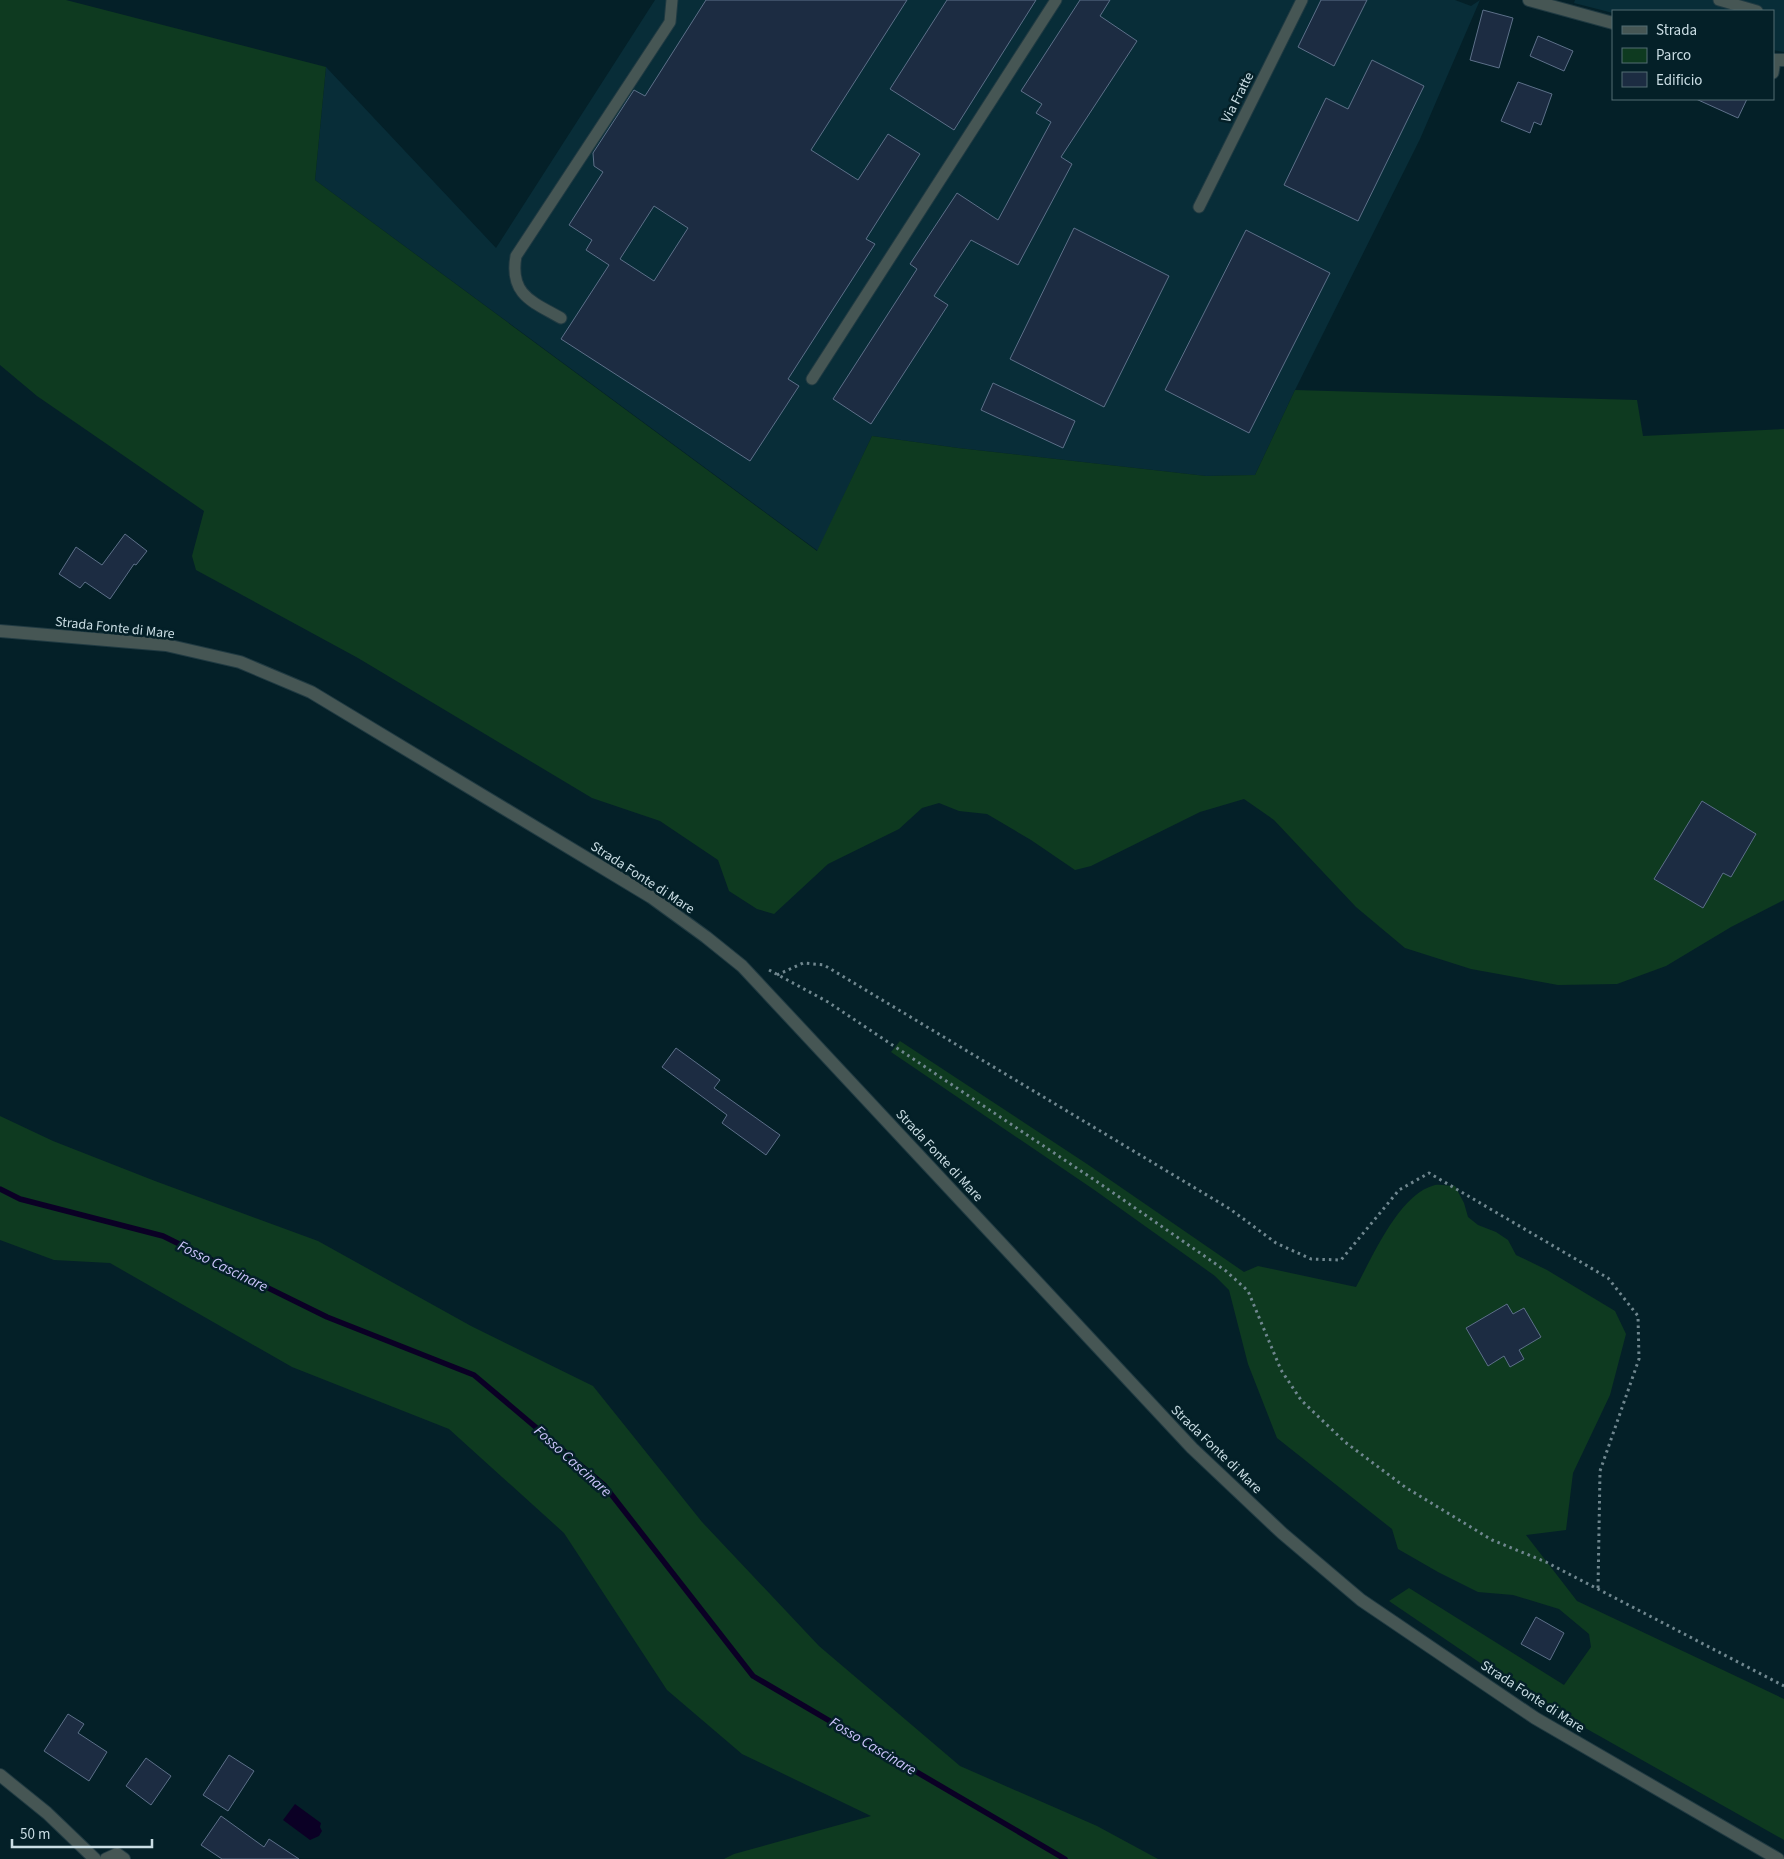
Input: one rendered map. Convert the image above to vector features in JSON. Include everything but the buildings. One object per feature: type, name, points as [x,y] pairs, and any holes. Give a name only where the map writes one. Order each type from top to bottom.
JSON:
[{"type":"street","points":[[1529,0],[1556,4],[1612,23]]},
{"type":"street","name":"Strada Fonte di Mare","points":[[0,631],[166,645],[240,662],[311,692],[651,897],[742,966],[1192,1448],[1282,1533],[1318,1564],[1362,1600],[1535,1718],[1778,1859]]},
{"type":"street","points":[[0,1775],[47,1813],[95,1859]]},
{"type":"street","points":[[106,1859],[117,1854],[124,1859]]},
{"type":"lane","points":[[561,318],[526,298],[521,292],[517,286],[514,268],[516,256],[670,22],[672,0]]},
{"type":"lane","points":[[812,379],[1056,0]]},
{"type":"lane","name":"Via Fratte","points":[[1199,207],[1302,0]]},
{"type":"lane","points":[[1719,0],[1754,10]]},
{"type":"path","points":[[777,975],[803,963],[824,966],[1230,1209],[1276,1243],[1311,1259],[1341,1260],[1399,1190],[1429,1173],[1608,1278],[1638,1316],[1639,1359],[1600,1471],[1598,1589]]},
{"type":"path","points":[[761,967],[836,1008],[1098,1182],[1226,1271],[1248,1291],[1281,1370],[1301,1400],[1345,1442],[1405,1487],[1492,1540],[1546,1562],[1784,1686]]},
{"type":"shaded area","points":[[655,0],[1455,0],[1471,6],[1480,0],[1420,139],[1295,390],[1255,475],[1206,476],[958,448],[872,436],[818,551],[315,180],[326,67],[496,248]]},
{"type":"shaded area","points":[[1575,0],[1784,0],[1784,52],[1774,50],[1774,10],[1612,10],[1612,13],[1574,3]]},
{"type":"shaded area","points":[[295,1804],[321,1823],[322,1831],[319,1836],[310,1840],[283,1820]]},
{"type":"green space","points":[[0,0],[66,0],[326,67],[315,180],[817,551],[872,436],[958,448],[1206,476],[1255,475],[1295,390],[1637,400],[1643,436],[1784,429],[1784,900],[1731,927],[1666,966],[1617,984],[1558,985],[1471,969],[1405,948],[1356,907],[1274,820],[1244,799],[1200,812],[1091,866],[1075,870],[1031,840],[987,814],[959,811],[939,803],[922,808],[899,829],[828,864],[774,914],[757,909],[729,891],[718,860],[660,821],[592,798],[358,658],[196,570],[192,556],[204,511],[37,396],[0,365]],"holes":[[[1702,801],[1756,834],[1731,877],[1723,873],[1703,908],[1655,879]]]},
{"type":"green space","points":[[900,1041],[1087,1164],[1244,1272],[1258,1266],[1356,1287],[1388,1228],[1410,1200],[1422,1191],[1435,1185],[1455,1186],[1464,1203],[1468,1217],[1478,1225],[1496,1232],[1508,1240],[1516,1255],[1547,1270],[1615,1311],[1626,1334],[1610,1395],[1573,1473],[1566,1530],[1526,1535],[1577,1601],[1784,1699],[1784,1840],[1532,1698],[1389,1601],[1409,1588],[1564,1685],[1591,1647],[1589,1634],[1559,1609],[1513,1595],[1478,1592],[1398,1549],[1392,1529],[1277,1438],[1248,1364],[1229,1290],[1215,1276],[1093,1189],[891,1052]]},
{"type":"green space","points":[[0,1116],[53,1141],[318,1241],[471,1326],[593,1386],[702,1522],[819,1646],[960,1766],[1097,1826],[1158,1859],[724,1859],[734,1854],[871,1816],[742,1754],[667,1690],[564,1533],[449,1429],[292,1367],[110,1263],[54,1260],[0,1240]]},
{"type":"waterway","name":"Fosso Cascinare","points":[[0,1189],[20,1199],[163,1236],[327,1317],[474,1375],[604,1485],[753,1676],[1065,1859]]}]
